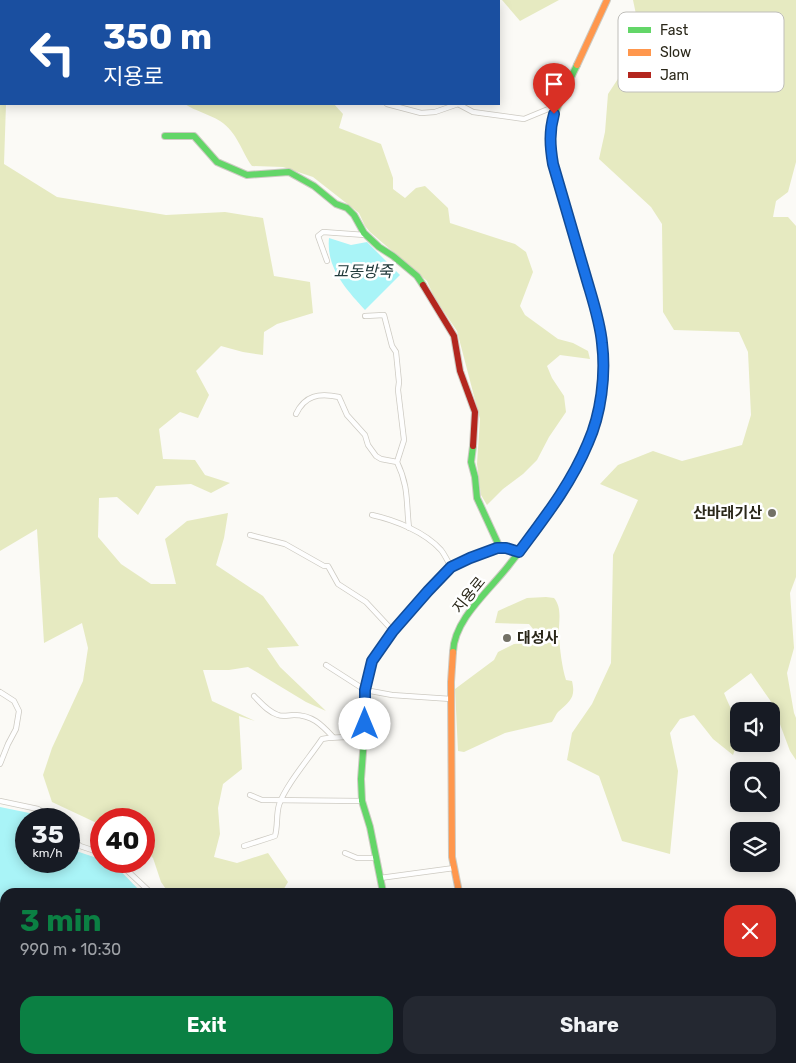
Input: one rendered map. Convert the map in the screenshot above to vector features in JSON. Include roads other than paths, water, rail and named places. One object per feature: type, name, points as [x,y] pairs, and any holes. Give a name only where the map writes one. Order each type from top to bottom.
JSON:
[{"type":"street","name":"지용로","points":[[458,888],[452,857],[451,660],[453,645],[458,630],[560,498],[588,444],[599,406],[603,371],[602,341],[594,306],[553,164],[550,128],[558,105],[607,0]]},
{"type":"street","points":[[391,105],[420,113],[435,112],[455,105]]},
{"type":"street","points":[[460,105],[473,112],[487,116],[524,119],[558,105]]},
{"type":"street","points":[[165,136],[194,136],[218,162],[248,175],[289,172],[314,186],[336,204],[347,208],[367,235],[379,247],[394,256],[417,276],[454,336],[460,370],[475,412],[476,426],[471,462],[478,498],[500,548]]},
{"type":"street","points":[[327,261],[318,236],[323,232],[367,235]]},
{"type":"street","points":[[365,316],[384,314],[392,346],[396,352],[400,382],[398,390],[400,416],[404,433],[404,440],[397,462],[404,479],[410,528]]},
{"type":"street","points":[[296,414],[300,406],[307,399],[320,396],[339,397],[347,415],[365,435],[368,445],[376,456],[381,459],[397,462]]},
{"type":"street","points":[[372,515],[389,519],[410,528],[434,543],[442,551],[451,567]]},
{"type":"street","points":[[250,535],[285,544],[324,566],[328,566],[338,584],[366,602],[393,631]]},
{"type":"street","points":[[382,888],[362,801],[361,779],[366,712],[365,690],[372,661],[393,631],[451,567],[470,558],[500,548],[519,552]]},
{"type":"street","points":[[326,665],[365,690],[392,695],[451,699]]},
{"type":"street","points":[[0,692],[14,701],[18,706],[18,711],[16,729],[0,764]]},
{"type":"street","points":[[254,696],[264,708],[278,715],[313,718],[322,724],[333,737]]},
{"type":"street","points":[[244,846],[275,836],[279,806],[286,791],[322,739],[364,736]]},
{"type":"street","points":[[250,795],[262,800],[362,801]]},
{"type":"street","points":[[0,801],[33,808]]},
{"type":"street","points":[[345,853],[357,858],[376,858]]},
{"type":"street","points":[[380,878],[454,868]]},
{"type":"street","points":[[130,873],[146,888]]},
{"type":"water","name":"교동방죽","points":[[329,238],[351,245],[367,242],[400,275],[365,310],[344,286],[334,268],[329,249]]},
{"type":"water","points":[[0,807],[15,810],[15,873],[80,873],[80,852],[90,856],[90,873],[122,873],[137,888],[0,888]]},
{"type":"place","name":"산바래기산","points":[[772,513]]},
{"type":"place","name":"대성사","points":[[507,638]]}]
